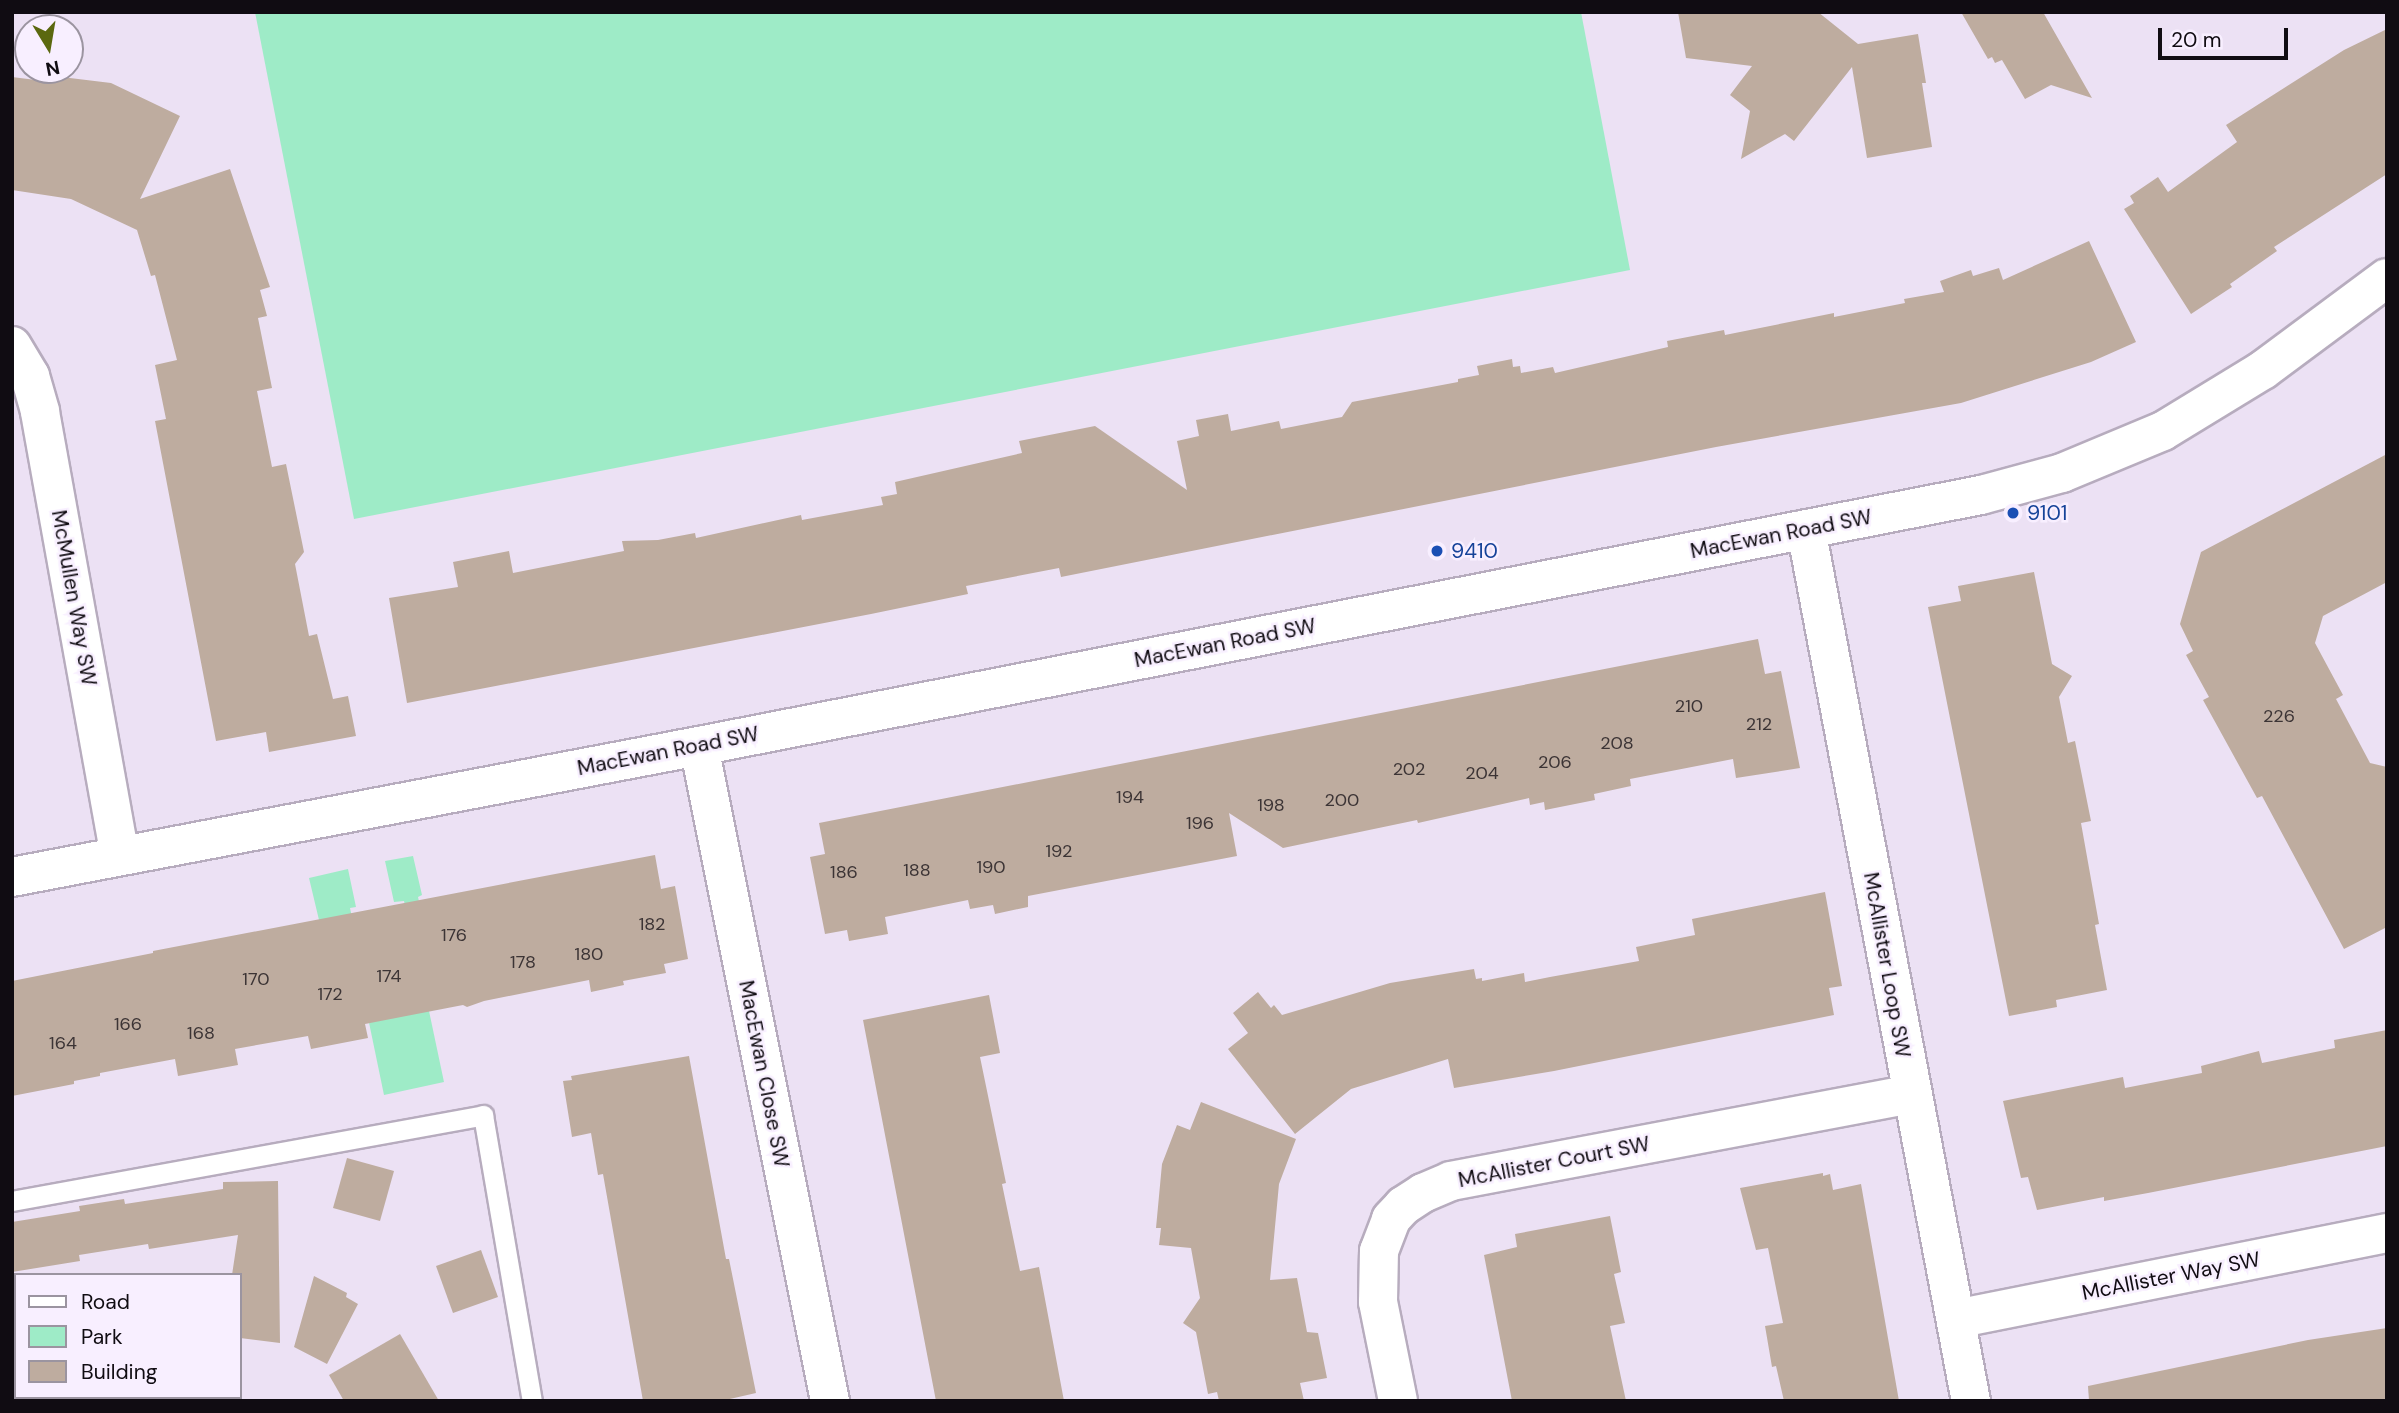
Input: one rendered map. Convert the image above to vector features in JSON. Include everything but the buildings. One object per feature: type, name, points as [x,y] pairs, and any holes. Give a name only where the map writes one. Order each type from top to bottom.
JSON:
[{"type":"street","name":"MacEwan Road SW","points":[[12,877],[699,746],[1981,495],[2062,472],[2163,431],[2242,383],[2387,278]]},
{"type":"street","name":"McMullen Way SW","points":[[12,346],[30,376],[40,412],[120,855]]},
{"type":"street","name":"McAllister Loop SW","points":[[1805,529],[1971,1401]]},
{"type":"street","name":"MacEwan Close SW","points":[[699,746],[830,1401]]},
{"type":"street","name":"McAllister Court SW","points":[[1398,1401],[1378,1303],[1379,1251],[1391,1219],[1403,1206],[1423,1193],[1451,1181],[1911,1094]]},
{"type":"street","name":"McAllister Way SW","points":[[1956,1319],[2387,1233]]},
{"type":"lane","points":[[12,1201],[483,1115],[532,1401]]},
{"type":"green space","points":[[255,12],[1581,12],[1630,270],[354,519]]},
{"type":"green space","points":[[413,856],[422,895],[418,897],[429,945],[408,920],[404,901],[394,902],[385,861]]},
{"type":"green space","points":[[348,869],[356,907],[350,908],[358,945],[319,920],[309,878]]},
{"type":"green space","points":[[425,992],[444,1082],[384,1095],[366,1008]]},
{"type":"place","name":"9101","points":[[2013,513]]},
{"type":"place","name":"9410","points":[[1437,551]]}]
